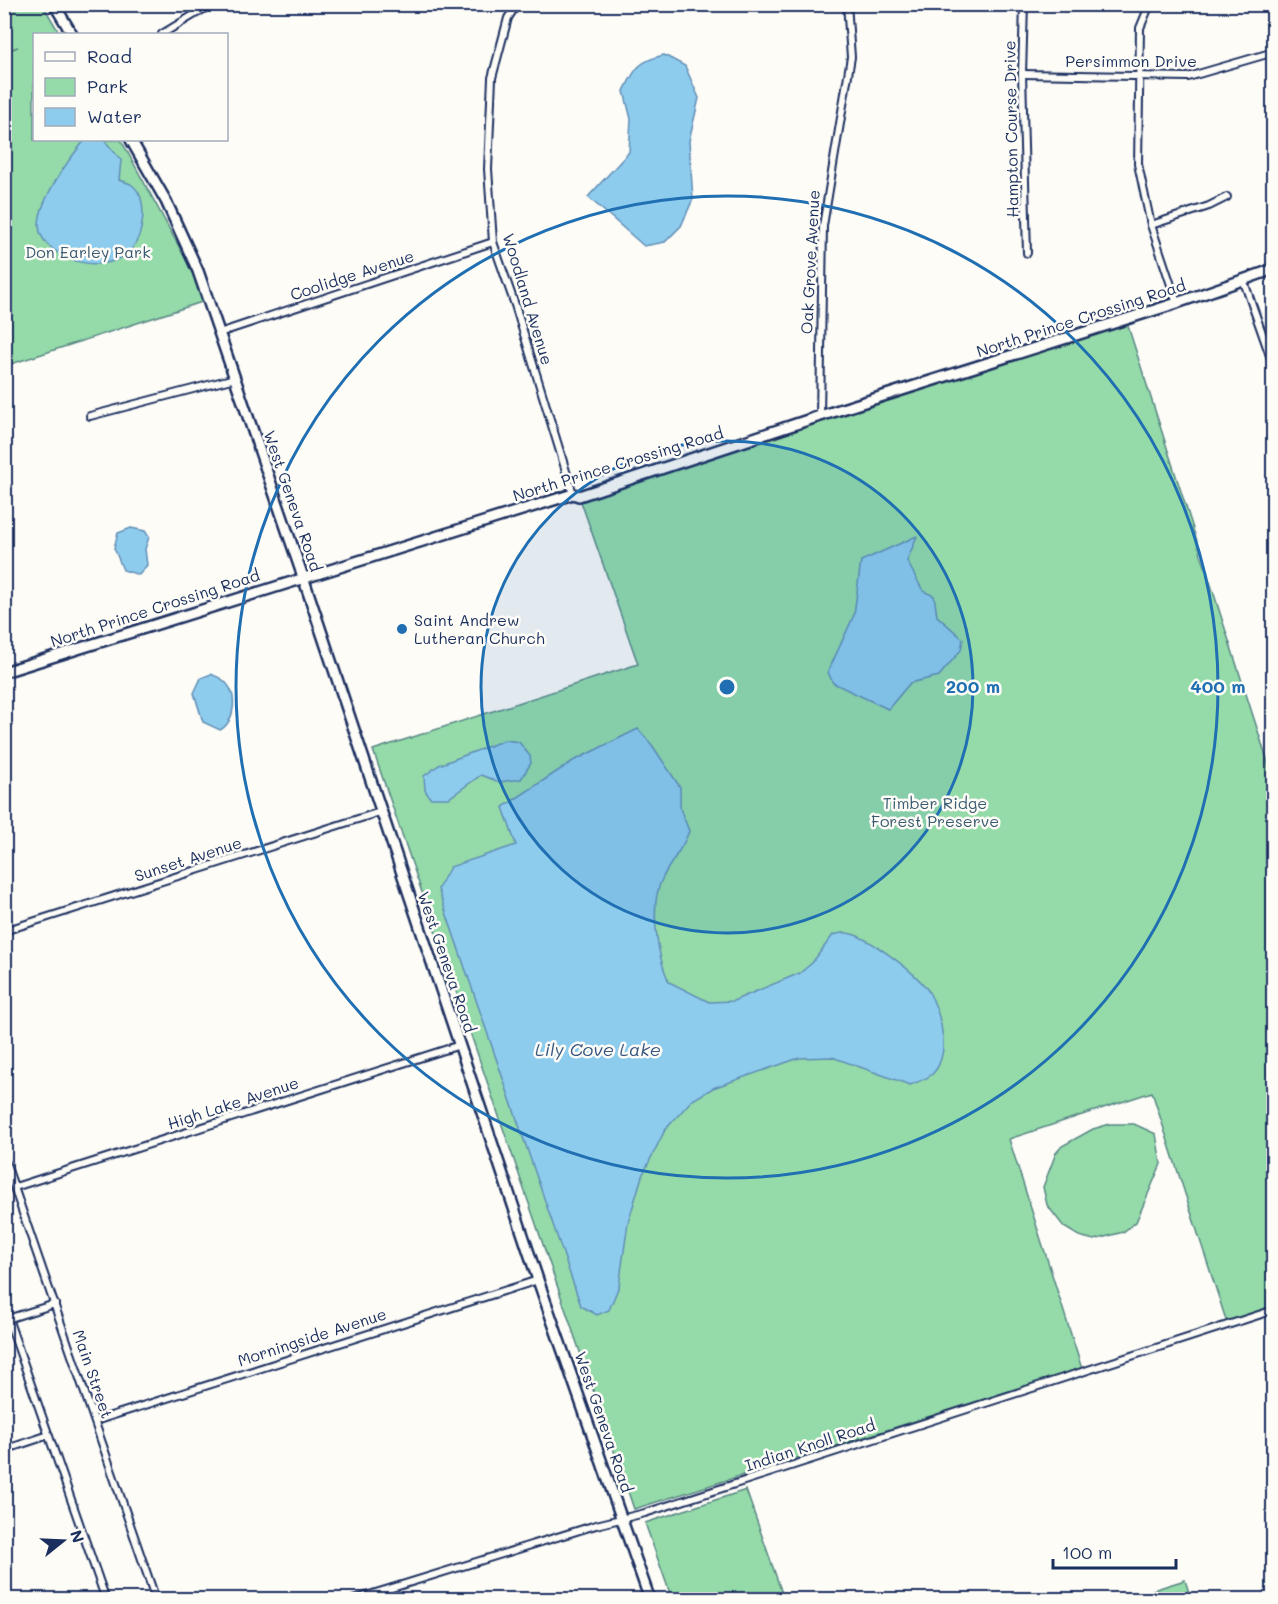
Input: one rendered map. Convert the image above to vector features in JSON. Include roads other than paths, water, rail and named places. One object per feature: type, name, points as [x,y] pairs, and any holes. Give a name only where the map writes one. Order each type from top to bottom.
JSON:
[{"type":"main road","points":[[54,4],[71,33]]},
{"type":"main road","name":"West Geneva Road","points":[[132,141],[180,229],[208,300],[538,1280],[650,1599]]},
{"type":"main road","name":"North Prince Crossing Road","points":[[4,672],[573,494],[579,496],[820,416],[1177,303],[1274,269]]},
{"type":"street","points":[[164,33],[212,4]]},
{"type":"street","name":"Woodland Avenue","points":[[517,4],[508,18],[492,78],[488,169],[493,242],[519,316],[573,494]]},
{"type":"street","name":"Oak Grove Avenue","points":[[820,416],[823,226],[826,195],[851,57],[847,4]]},
{"type":"street","name":"Hampton Course Drive","points":[[1024,4],[1022,74],[1027,253]]},
{"type":"street","points":[[1150,4],[1140,28],[1138,164],[1151,225],[1177,303]]},
{"type":"street","name":"Persimmon Drive","points":[[1022,74],[1197,76],[1274,52]]},
{"type":"street","points":[[1151,225],[1209,206],[1227,196]]},
{"type":"street","name":"Coolidge Avenue","points":[[219,333],[493,242]]},
{"type":"street","points":[[1243,279],[1274,367]]},
{"type":"street","points":[[90,416],[235,378]]},
{"type":"street","name":"Sunset Avenue","points":[[4,931],[380,812]]},
{"type":"street","name":"High Lake Avenue","points":[[15,1187],[460,1046]]},
{"type":"street","name":"Main Street","points":[[4,1158],[156,1599]]},
{"type":"street","name":"Morningside Avenue","points":[[95,1421],[538,1280]]},
{"type":"street","points":[[7,1319],[55,1304]]},
{"type":"street","points":[[4,1307],[106,1599]]},
{"type":"street","name":"Indian Knoll Road","points":[[353,1599],[622,1519],[1274,1310]]},
{"type":"street","points":[[4,1450],[49,1435]]},
{"type":"water","points":[[664,55],[685,66],[699,98],[689,141],[693,199],[681,226],[665,242],[644,246],[588,197],[629,152],[631,119],[624,91],[631,77],[643,63]]},
{"type":"water","points":[[84,141],[105,141],[121,160],[119,180],[136,188],[142,202],[143,213],[135,244],[122,257],[105,263],[86,263],[68,258],[53,249],[42,237],[39,223],[41,213],[50,190]]},
{"type":"water","points":[[131,528],[145,531],[149,537],[145,549],[147,565],[139,575],[123,570],[114,548],[118,533]]},
{"type":"water","points":[[917,536],[907,561],[923,591],[934,596],[937,616],[963,639],[961,650],[939,676],[910,683],[888,709],[833,683],[828,672],[854,615],[861,561]]},
{"type":"water","points":[[211,674],[223,680],[232,693],[232,714],[220,730],[203,722],[194,693],[201,678]]},
{"type":"water","name":"Lily Cove Lake","points":[[638,729],[652,745],[680,787],[680,808],[689,831],[662,879],[656,902],[658,945],[669,982],[709,1002],[733,1001],[800,973],[812,963],[833,935],[847,933],[856,935],[904,966],[929,992],[942,1028],[943,1045],[941,1060],[934,1072],[910,1085],[832,1057],[799,1058],[713,1088],[691,1101],[665,1130],[642,1176],[628,1223],[619,1286],[609,1310],[597,1315],[581,1306],[438,889],[450,867],[516,845],[503,807],[573,761]]},
{"type":"water","points":[[505,740],[519,742],[530,756],[531,763],[521,779],[499,782],[481,775],[449,798],[430,798],[425,790],[424,776],[439,765]]},
{"type":"place","name":"Saint Andrew Lutheran Church","points":[[402,629]]},
{"type":"park label","name":"Don Earley Park","points":[[88,252]]},
{"type":"park label","name":"Timber Ridge Forest Preserve","points":[[935,812]]}]
